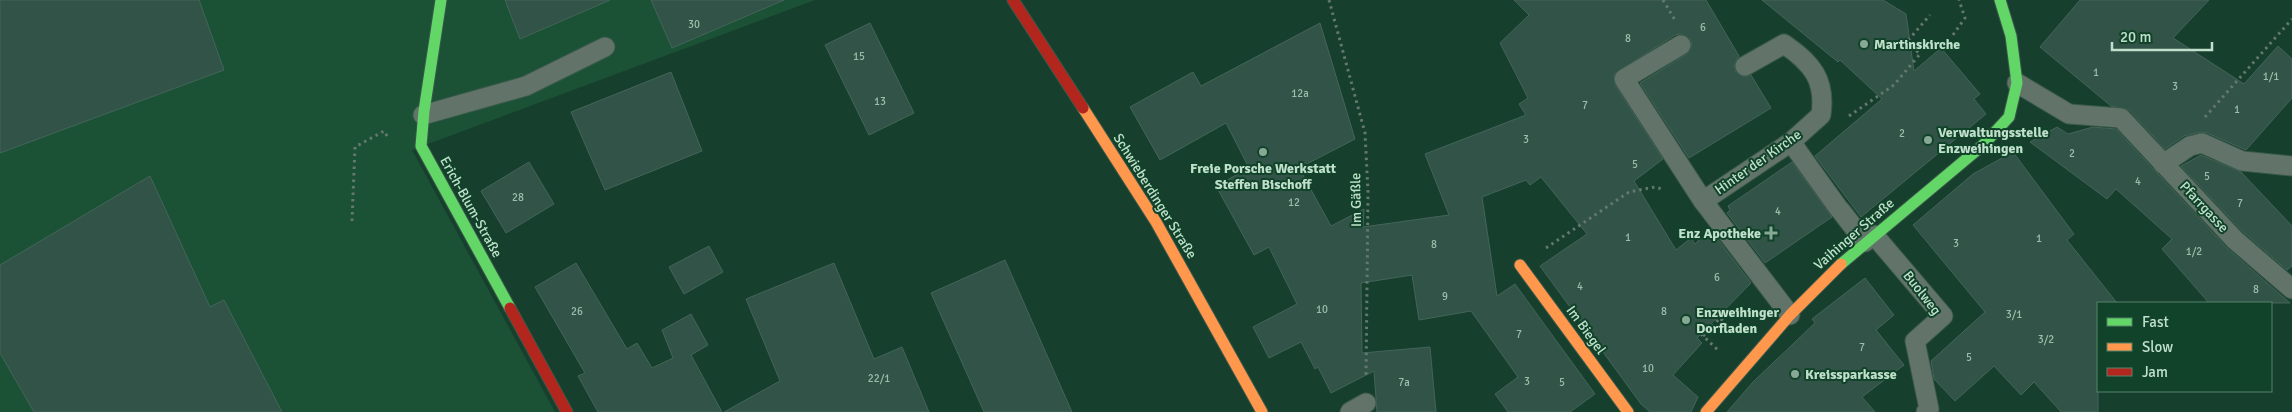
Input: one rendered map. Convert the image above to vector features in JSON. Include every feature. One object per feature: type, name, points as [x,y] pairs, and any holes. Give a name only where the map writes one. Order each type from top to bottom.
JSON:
[{"type":"street","name":"Erich-Blum-Straße","points":[[441,0],[423,115],[421,146],[567,412]]},
{"type":"street","name":"Schwieberdinger Straße","points":[[1013,0],[1156,222],[1262,412]]},
{"type":"street","points":[[2002,1],[2011,36],[2018,83]]},
{"type":"street","name":"Vaihinger Straße","points":[[1706,412],[1790,315],[1870,238],[1983,145],[2009,117],[2018,83]]},
{"type":"street","name":"Im Biegel","points":[[1520,265],[1628,412]]},
{"type":"lane","points":[[1745,66],[1784,44],[1803,57],[1817,75],[1824,99],[1821,115]]},
{"type":"lane","points":[[1682,46],[1624,79],[1703,201]]},
{"type":"lane","points":[[423,115],[526,86],[605,47]]},
{"type":"lane","name":"Pfarrgasse","points":[[2018,83],[2068,114],[2122,118],[2235,240],[2292,289]]},
{"type":"lane","name":"Hinter der Kirche","points":[[1790,315],[1703,201],[1791,142],[1821,115]]},
{"type":"lane","points":[[1791,142],[1840,210],[1870,238]]},
{"type":"lane","points":[[2163,164],[2190,146],[2202,143],[2242,161],[2292,166]]},
{"type":"lane","name":"Buolweg","points":[[1870,238],[1943,316],[1915,342],[1928,410]]},
{"type":"path","name":"Im Gäßle","points":[[1329,0],[1365,133],[1368,192],[1358,408]]},
{"type":"path","points":[[1953,34],[1965,18],[1959,0]]},
{"type":"path","points":[[1821,115],[1837,125],[1894,85],[1920,54],[1906,44],[1930,15]]},
{"type":"path","points":[[2202,120],[2292,19]]},
{"type":"path","points":[[352,221],[355,147],[384,131],[388,138]]},
{"type":"path","points":[[1520,265],[1629,192],[1655,187],[1703,201]]},
{"type":"path","points":[[1708,341],[1702,335],[1720,318]]},
{"type":"shaded area","points":[[0,0],[815,0],[412,150],[555,412],[0,412]]},
{"type":"building","points":[[0,0],[199,0],[224,70],[0,153]]},
{"type":"building","points":[[505,0],[610,0],[520,39]]},
{"type":"building","points":[[651,0],[784,0],[672,48]]},
{"type":"building","points":[[1514,0],[1706,0],[1739,56],[1734,65],[1736,72],[1744,77],[1751,75],[1771,108],[1689,158],[1640,83],[1687,54],[1692,45],[1690,39],[1681,34],[1675,35],[1614,74],[1615,85],[1663,159],[1634,181],[1676,250],[1691,238],[1695,244],[1710,229],[1751,283],[1697,338],[1702,343],[1673,375],[1698,397],[1691,412],[1650,412],[1641,404],[1540,266],[1587,234],[1541,177],[1530,185],[1526,180],[1482,197],[1497,296],[1515,284],[1595,394],[1570,412],[1508,412],[1495,394],[1518,377],[1471,311],[1419,320],[1412,275],[1361,283],[1362,353],[1430,347],[1436,412],[1377,412],[1374,371],[1331,393],[1318,367],[1315,369],[1301,342],[1269,358],[1253,327],[1297,304],[1269,247],[1254,255],[1216,186],[1249,168],[1226,123],[1160,160],[1130,107],[1193,72],[1201,86],[1320,23],[1355,139],[1299,168],[1331,226],[1364,209],[1363,227],[1449,215],[1425,154],[1526,115],[1519,104],[1528,98],[1500,43],[1529,15]]},
{"type":"building","points":[[1762,0],[1883,0],[1906,14],[1914,71],[1941,48],[1980,94],[1974,99],[1986,114],[1861,217],[1815,156],[1882,99],[1840,60],[1838,62]]},
{"type":"building","points":[[2080,0],[2209,0],[2173,38],[2244,84],[2278,46],[2292,59],[2292,98],[2246,150],[2207,133],[2200,132],[2184,136],[2165,149],[2129,110],[2111,106],[2040,47]]},
{"type":"building","points":[[870,23],[914,113],[869,135],[825,45]]},
{"type":"building","points":[[671,72],[702,151],[605,190],[571,112]]},
{"type":"building","points":[[2057,127],[2068,134],[2093,127],[2116,129],[2227,248],[2290,303],[2208,302],[2162,249],[2172,239],[2116,189],[2107,199],[2030,142]]},
{"type":"building","points":[[2013,152],[2074,234],[2067,240],[2116,302],[2097,302],[2098,412],[2061,412],[2034,382],[2021,395],[1994,366],[1955,401],[1934,379],[1931,361],[1985,312],[1913,225],[1973,174]]},
{"type":"building","points":[[2201,155],[2241,172],[2292,226],[2292,266],[2287,270],[2243,232],[2181,166]]},
{"type":"building","points":[[529,162],[554,204],[506,233],[481,191]]},
{"type":"building","points":[[1792,162],[1832,217],[1765,263],[1727,213],[1730,210],[1728,206]]},
{"type":"building","points":[[150,176],[210,307],[224,300],[282,412],[34,412],[0,353],[0,265]]},
{"type":"building","points":[[709,246],[723,272],[684,294],[669,267]]},
{"type":"building","points":[[1005,260],[1072,412],[984,412],[931,293]]},
{"type":"building","points":[[576,263],[627,349],[637,343],[652,368],[673,358],[662,330],[691,314],[708,345],[691,355],[722,412],[598,412],[578,376],[585,373],[535,287]]},
{"type":"building","points":[[834,263],[874,359],[902,347],[929,412],[724,412],[780,381],[746,299]]},
{"type":"building","points":[[1865,278],[1894,315],[1876,330],[1904,365],[1862,397],[1875,412],[1727,412],[1753,382],[1815,323],[1812,319]]},
{"type":"traffic: fast","points":[[441,0],[424,111],[421,146],[510,308]]},
{"type":"traffic: fast","points":[[1841,264],[1983,145],[2009,117],[2017,83],[2011,36],[2000,0]]},
{"type":"traffic: slow","points":[[1083,108],[1156,222],[1262,412]]},
{"type":"traffic: slow","points":[[1706,412],[1790,315],[1841,264]]},
{"type":"traffic: slow","points":[[1520,265],[1628,412]]},
{"type":"traffic: jam","points":[[1013,0],[1083,108]]},
{"type":"traffic: jam","points":[[510,308],[567,412]]},
{"type":"place","name":"Martinskirche","points":[[1864,44]]},
{"type":"place","name":"Verwaltungsstelle Enzweihingen","points":[[1928,140]]},
{"type":"place","name":"Freie Porsche Werkstatt Steffen Bischoff","points":[[1263,152]]},
{"type":"place","name":"Enz Apotheke","points":[[1771,233]]},
{"type":"place","name":"Enzweihinger Dorfladen","points":[[1686,320]]},
{"type":"place","name":"Kreissparkasse","points":[[1795,374]]}]
